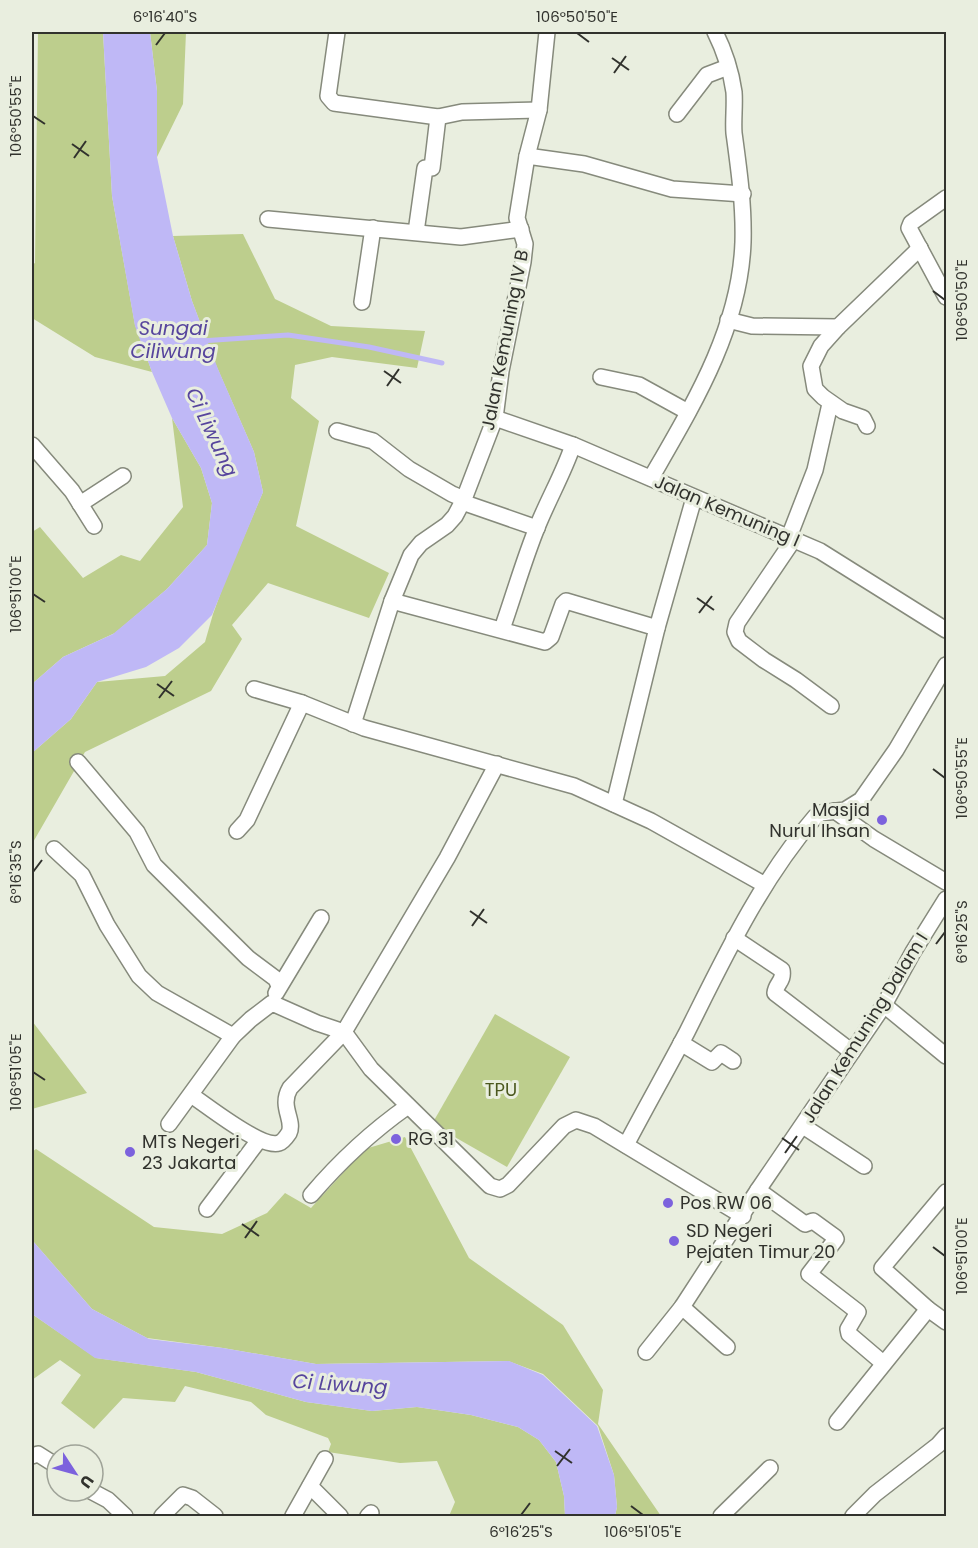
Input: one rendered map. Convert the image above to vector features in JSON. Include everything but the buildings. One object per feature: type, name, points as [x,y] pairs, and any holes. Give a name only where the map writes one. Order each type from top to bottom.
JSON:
[{"type":"street","points":[[337,32],[328,96],[332,102],[438,117],[462,112],[539,110]]},
{"type":"street","name":"Jalan Kemuning IV B","points":[[353,724],[392,601],[411,555],[421,543],[447,525],[455,516],[495,418],[501,371],[524,262],[525,244],[517,218],[527,156],[539,110],[547,32]]},
{"type":"street","points":[[651,478],[701,391],[718,352],[740,267],[742,194],[734,130],[734,93],[728,67],[715,32]]},
{"type":"street","points":[[677,114],[707,75],[728,67]]},
{"type":"street","points":[[416,232],[425,168],[432,168],[438,117]]},
{"type":"street","points":[[527,156],[584,164],[665,188],[742,194]]},
{"type":"street","points":[[946,198],[910,225],[909,232],[946,297]]},
{"type":"street","points":[[268,219],[461,237],[521,230]]},
{"type":"street","points":[[362,302],[373,228]]},
{"type":"street","points":[[867,426],[863,418],[830,404],[815,389],[811,366],[821,346],[838,327],[920,248]]},
{"type":"street","points":[[728,320],[752,326],[838,327]]},
{"type":"street","points":[[600,377],[639,384],[688,412]]},
{"type":"street","points":[[830,404],[815,470],[791,538],[736,623],[735,632],[739,640],[764,660],[831,706]]},
{"type":"street","name":"Jalan Kemuning I","points":[[495,418],[573,445],[820,551],[946,630]]},
{"type":"street","points":[[337,431],[373,441],[409,469],[463,500],[537,528]]},
{"type":"street","points":[[32,445],[72,491],[94,526]]},
{"type":"street","points":[[502,629],[537,528],[549,497],[566,467],[573,445]]},
{"type":"street","points":[[80,504],[123,476]]},
{"type":"street","points":[[614,804],[657,628],[694,498]]},
{"type":"street","points":[[392,601],[545,642],[551,637],[562,604],[566,601],[657,628]]},
{"type":"street","points":[[626,1145],[734,938],[765,885],[815,817],[821,813],[845,810],[861,800],[896,750],[946,665]]},
{"type":"street","points":[[254,689],[302,703],[353,724],[574,786],[651,821],[765,885]]},
{"type":"street","points":[[237,831],[247,820],[302,703]]},
{"type":"street","points":[[78,762],[137,832],[154,865],[248,958],[276,979],[279,986]]},
{"type":"street","points":[[191,1095],[259,1140],[278,1144],[282,1142],[291,1127],[285,1105],[286,1095],[290,1088],[345,1032],[447,858],[497,764]]},
{"type":"street","points":[[835,811],[874,839],[946,882]]},
{"type":"street","points":[[54,849],[82,875],[107,925],[140,976],[157,993],[233,1036]]},
{"type":"street","name":"Jalan Kemuning Dalam I","points":[[646,1352],[682,1306],[743,1216],[758,1190],[884,1005],[945,906]]},
{"type":"street","points":[[169,1124],[233,1036],[251,1018],[272,1003],[279,986],[321,918]]},
{"type":"street","points":[[734,938],[782,970],[783,978],[775,993],[852,1052]]},
{"type":"street","points":[[272,1003],[317,1023],[345,1032],[371,1069],[490,1186],[500,1189],[508,1185],[564,1126],[576,1120],[594,1126],[743,1216]]},
{"type":"street","points":[[884,1005],[946,1056]]},
{"type":"street","points":[[681,1043],[712,1062],[721,1053],[733,1061]]},
{"type":"street","points":[[311,1195],[336,1165],[408,1106]]},
{"type":"street","points":[[802,1126],[864,1166]]},
{"type":"street","points":[[207,1209],[259,1140]]},
{"type":"street","points":[[758,1190],[805,1224],[813,1221],[835,1237],[836,1239],[809,1274],[858,1312],[848,1329],[849,1334],[883,1363]]},
{"type":"street","points":[[946,1192],[882,1267],[928,1309],[946,1322]]},
{"type":"street","points":[[682,1306],[727,1347]]},
{"type":"street","points":[[837,1422],[928,1309]]},
{"type":"street","points":[[853,1516],[875,1494],[938,1445],[946,1436]]},
{"type":"street","points":[[293,1516],[325,1459]]},
{"type":"street","points":[[721,1516],[770,1468]]},
{"type":"street","points":[[310,1486],[340,1516]]},
{"type":"street","points":[[162,1516],[183,1495],[192,1498],[215,1516]]},
{"type":"street","points":[[105,1498],[125,1516]]},
{"type":"green space","points":[[38,32],[103,32],[112,196],[135,325],[152,372],[95,357],[32,318],[32,265],[35,263]]},
{"type":"green space","points":[[150,32],[186,32],[183,104],[157,157],[157,91]]},
{"type":"green space","points":[[243,234],[275,299],[331,326],[425,331],[417,368],[332,357],[295,365],[291,398],[319,421],[296,526],[389,573],[369,618],[268,583],[232,625],[242,639],[211,691],[85,752],[32,844],[32,753],[71,719],[97,682],[165,676],[205,642],[225,581],[263,492],[254,452],[216,365],[192,301],[173,236]]},
{"type":"green space","points":[[172,418],[201,468],[212,503],[207,545],[167,589],[115,633],[63,657],[32,684],[32,532],[40,527],[83,578],[121,555],[140,561],[183,507]]},
{"type":"green space","name":"TPU","points":[[495,1014],[570,1057],[507,1167],[432,1124]]},
{"type":"green space","points":[[32,1021],[87,1093],[32,1109]]},
{"type":"green space","points":[[405,1137],[469,1258],[563,1325],[603,1390],[598,1424],[661,1516],[615,1516],[617,1507],[614,1475],[598,1426],[543,1374],[508,1361],[316,1364],[147,1338],[92,1309],[32,1240],[32,1152],[36,1149],[154,1227],[222,1234],[267,1213],[285,1193],[311,1208],[365,1149]]},
{"type":"green space","points":[[32,1314],[96,1358],[196,1372],[306,1402],[372,1411],[417,1407],[471,1415],[518,1427],[539,1440],[556,1462],[564,1496],[565,1516],[449,1516],[455,1502],[437,1461],[400,1463],[328,1452],[331,1444],[328,1438],[266,1415],[251,1402],[185,1386],[175,1402],[123,1398],[94,1429],[61,1403],[81,1375],[60,1360],[32,1380]]},
{"type":"water","name":"Sungai Ciliwung","points":[[103,32],[150,32],[157,91],[157,157],[173,236],[192,301],[254,452],[263,492],[212,615],[179,648],[146,667],[97,682],[71,719],[32,753],[32,684],[63,657],[113,634],[167,589],[207,545],[212,503],[201,468],[172,418],[135,326],[112,196]]},
{"type":"water","name":"Ci Liwung","points":[[32,1240],[92,1309],[149,1339],[223,1348],[316,1364],[509,1361],[543,1375],[597,1426],[614,1475],[617,1507],[615,1516],[565,1516],[564,1496],[556,1462],[539,1440],[518,1427],[471,1415],[417,1407],[372,1411],[306,1402],[196,1372],[95,1358],[32,1314]]},
{"type":"waterway","points":[[201,341],[288,335],[369,347],[442,363]]},
{"type":"place","name":"Masjid Nurul Ihsan","points":[[882,820]]},
{"type":"place","name":"RG 31","points":[[396,1139]]},
{"type":"place","name":"MTs Negeri 23 Jakarta","points":[[130,1152]]},
{"type":"place","name":"Pos RW 06","points":[[668,1203]]},
{"type":"place","name":"SD Negeri Pejaten Timur 20","points":[[674,1241]]}]
